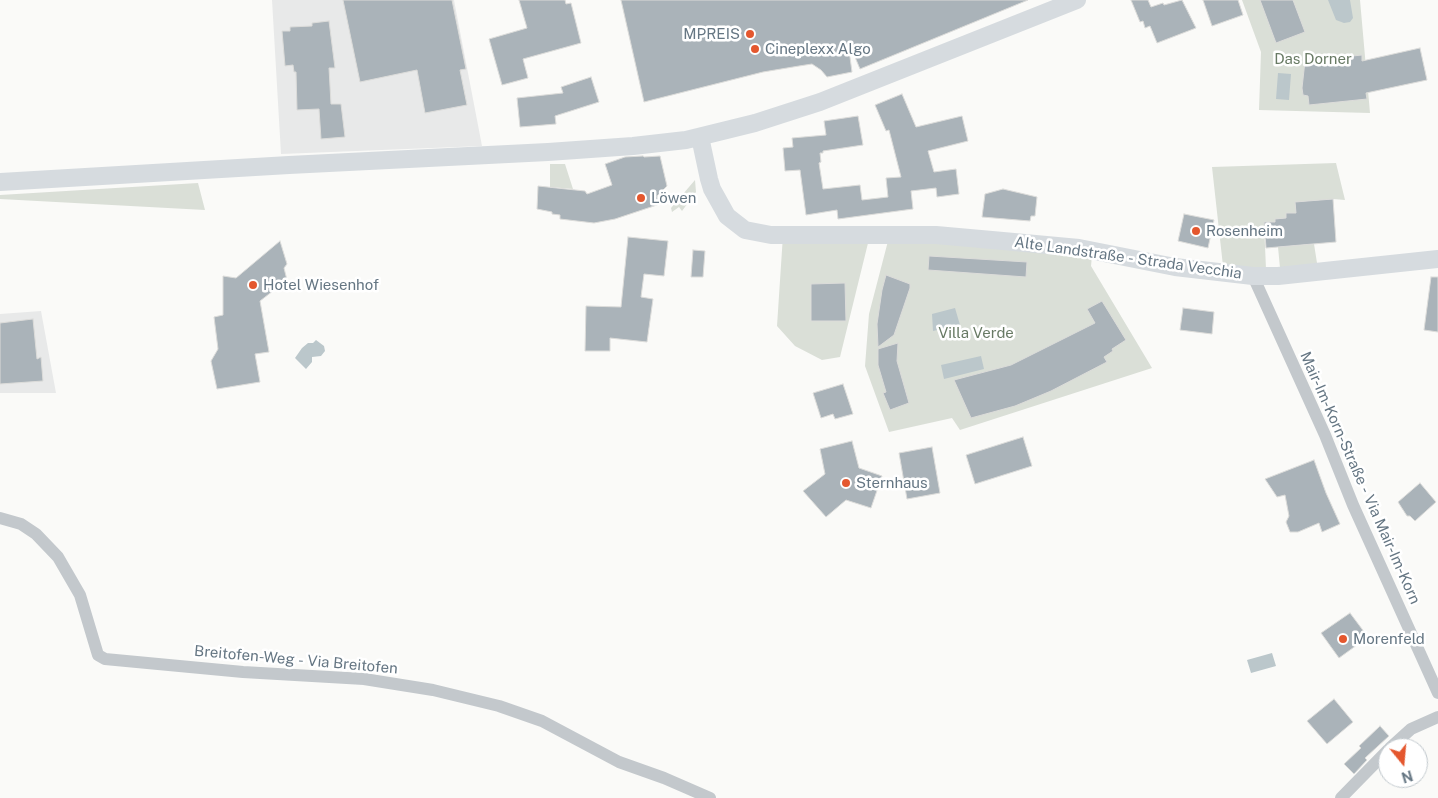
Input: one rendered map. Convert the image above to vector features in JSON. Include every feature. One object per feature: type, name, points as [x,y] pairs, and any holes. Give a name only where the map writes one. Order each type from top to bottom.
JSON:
[{"type":"main road","points":[[0,182],[299,164],[548,152],[634,146],[700,137],[756,123],[820,102],[1065,2]]},
{"type":"main road","name":"Alte Landstraße - Strada Vecchia","points":[[700,137],[712,189],[727,216],[745,230],[771,235],[936,235],[1003,240],[1079,248],[1175,267],[1253,276],[1278,276],[1438,259]]},
{"type":"street","name":"Mair-Im-Korn-Straße - Via Mair-Im-Korn","points":[[1253,276],[1438,693]]},
{"type":"street","name":"Breitofen-Weg - Via Breitofen","points":[[0,518],[21,524],[36,534],[58,557],[80,595],[98,655],[105,658],[243,672],[364,679],[443,692],[499,706],[542,721],[619,762],[664,778],[710,798]]},
{"type":"street","points":[[1401,738],[1411,729],[1438,717]]},
{"type":"street","points":[[1340,798],[1378,760]]},
{"type":"shaded area","points":[[272,0],[454,0],[482,146],[281,154]]},
{"type":"shaded area","points":[[1328,0],[1350,0],[1353,18],[1350,22],[1344,23],[1336,20]]},
{"type":"shaded area","points":[[1278,73],[1291,74],[1289,100],[1276,99]]},
{"type":"shaded area","points":[[955,308],[960,325],[933,331],[932,314]]},
{"type":"shaded area","points":[[41,311],[56,393],[0,393],[0,314]]},
{"type":"shaded area","points":[[316,340],[324,346],[325,351],[321,356],[312,357],[312,362],[306,369],[295,358],[302,348]]},
{"type":"shaded area","points":[[981,356],[984,369],[944,379],[941,365]]},
{"type":"shaded area","points":[[1272,653],[1276,666],[1251,673],[1247,660]]},
{"type":"green space","name":"Das Dorner","points":[[1242,0],[1360,0],[1370,113],[1259,110],[1261,52]]},
{"type":"green space","points":[[1336,163],[1345,200],[1295,202],[1296,213],[1286,213],[1286,218],[1264,223],[1266,269],[1223,266],[1212,167]]},
{"type":"green space","points":[[550,164],[565,164],[573,189],[550,187]]},
{"type":"green space","points":[[695,180],[696,192],[682,211],[679,207],[672,212],[671,208]]},
{"type":"green space","points":[[198,183],[205,210],[0,199],[0,195]]},
{"type":"green space","points":[[783,235],[870,235],[840,357],[822,360],[795,346],[777,326]]},
{"type":"green space","name":"Villa Verde","points":[[888,241],[936,242],[1092,256],[1091,266],[1152,368],[960,430],[952,418],[889,432],[865,366],[869,314]]},
{"type":"green space","points":[[1314,244],[1317,263],[1313,266],[1280,268],[1278,247]]},
{"type":"building","points":[[343,0],[452,0],[466,69],[460,70],[467,105],[425,113],[417,70],[360,82]]},
{"type":"building","points":[[519,0],[565,0],[566,4],[571,3],[581,43],[523,59],[528,78],[502,85],[489,39],[527,28]]},
{"type":"building","points":[[621,0],[1028,0],[860,69],[852,50],[849,50],[852,72],[827,77],[812,64],[763,72],[644,102]]},
{"type":"building","points":[[1131,0],[1148,0],[1151,7],[1182,0],[1196,28],[1157,43],[1150,26],[1145,28],[1143,21],[1140,22]]},
{"type":"building","points":[[1203,0],[1238,0],[1243,15],[1212,26]]},
{"type":"building","points":[[1260,0],[1293,0],[1305,32],[1276,43]]},
{"type":"building","points":[[329,21],[335,68],[329,68],[331,104],[341,104],[345,137],[321,139],[319,109],[297,110],[296,72],[294,72],[293,65],[285,66],[282,31],[290,31],[290,27],[312,26],[312,23]]},
{"type":"building","points":[[1420,48],[1427,80],[1366,93],[1367,99],[1309,105],[1308,96],[1303,95],[1305,61],[1362,55],[1362,61]]},
{"type":"building","points":[[591,77],[599,102],[555,116],[556,124],[520,127],[517,98],[563,93],[561,87]]},
{"type":"building","points":[[902,94],[916,127],[962,116],[968,141],[928,151],[934,172],[956,169],[959,194],[937,197],[936,188],[911,191],[913,209],[838,219],[837,210],[806,215],[800,170],[785,171],[783,148],[793,147],[792,138],[826,135],[824,121],[858,116],[863,145],[820,153],[821,162],[819,163],[823,189],[860,185],[862,200],[888,197],[886,178],[901,177],[889,130],[886,131],[875,105]]},
{"type":"building","points":[[660,156],[667,186],[657,196],[660,204],[615,219],[594,223],[560,219],[560,215],[537,209],[538,186],[585,191],[587,194],[612,185],[605,164],[625,157]]},
{"type":"building","points":[[1003,189],[1037,197],[1035,216],[1031,216],[1030,221],[982,217],[985,194]]},
{"type":"building","points":[[1333,199],[1336,242],[1266,248],[1264,222],[1275,222],[1275,219],[1286,218],[1286,213],[1296,213],[1295,202]]},
{"type":"building","name":"Rosenheim","points":[[1184,214],[1214,220],[1208,248],[1178,241]]},
{"type":"building","points":[[628,237],[668,241],[664,276],[644,274],[641,297],[653,299],[647,342],[610,338],[610,351],[585,351],[586,306],[621,307]]},
{"type":"building","points":[[280,241],[287,264],[284,268],[287,280],[260,301],[269,352],[255,354],[260,382],[217,389],[211,361],[218,349],[214,317],[223,315],[223,276],[236,278]]},
{"type":"building","points":[[693,250],[705,251],[703,277],[691,277]]},
{"type":"building","points":[[929,256],[1027,262],[1026,277],[928,270]]},
{"type":"building","points":[[886,275],[910,284],[910,288],[894,335],[878,347],[877,324]]},
{"type":"building","points":[[1431,277],[1438,277],[1438,332],[1424,330]]},
{"type":"building","points":[[845,283],[846,321],[811,321],[811,284]]},
{"type":"building","points":[[1102,301],[1126,340],[1104,357],[1107,362],[1051,391],[1015,406],[971,418],[954,380],[1011,365],[1095,323],[1087,309]]},
{"type":"building","points":[[1183,308],[1214,312],[1212,334],[1180,330]]},
{"type":"building","points":[[33,319],[37,359],[41,357],[43,381],[0,384],[0,323]]},
{"type":"building","points":[[898,343],[897,361],[909,403],[890,410],[883,393],[886,392],[878,365],[878,349]]},
{"type":"building","points":[[843,384],[853,414],[835,419],[833,414],[821,418],[813,393]]},
{"type":"building","points":[[1023,437],[1032,466],[975,484],[966,455]]},
{"type":"building","name":"Sternhaus","points":[[852,441],[859,468],[882,476],[871,508],[846,500],[826,517],[803,491],[825,474],[820,449]]},
{"type":"building","points":[[932,447],[940,493],[907,499],[899,453]]},
{"type":"building","points":[[1314,460],[1340,524],[1322,532],[1319,523],[1298,532],[1290,532],[1286,522],[1289,516],[1285,495],[1277,497],[1265,479]]},
{"type":"building","points":[[1420,483],[1436,502],[1415,521],[1410,516],[1407,516],[1398,502]]},
{"type":"building","points":[[1350,613],[1368,637],[1339,658],[1321,633]]},
{"type":"building","points":[[1334,699],[1353,722],[1327,744],[1307,721]]},
{"type":"building","points":[[1380,726],[1389,736],[1387,738],[1378,738],[1378,746],[1365,758],[1367,760],[1354,774],[1344,764],[1361,748],[1359,746]]},
{"type":"place","name":"MPREIS","points":[[750,34]]},
{"type":"place","name":"Cineplexx Algo","points":[[755,49]]},
{"type":"place","name":"Löwen","points":[[641,198]]},
{"type":"place","name":"Rosenheim","points":[[1196,231]]},
{"type":"place","name":"Hotel Wiesenhof","points":[[253,285]]},
{"type":"place","name":"Sternhaus","points":[[846,483]]},
{"type":"place","name":"Morenfeld","points":[[1343,639]]}]
